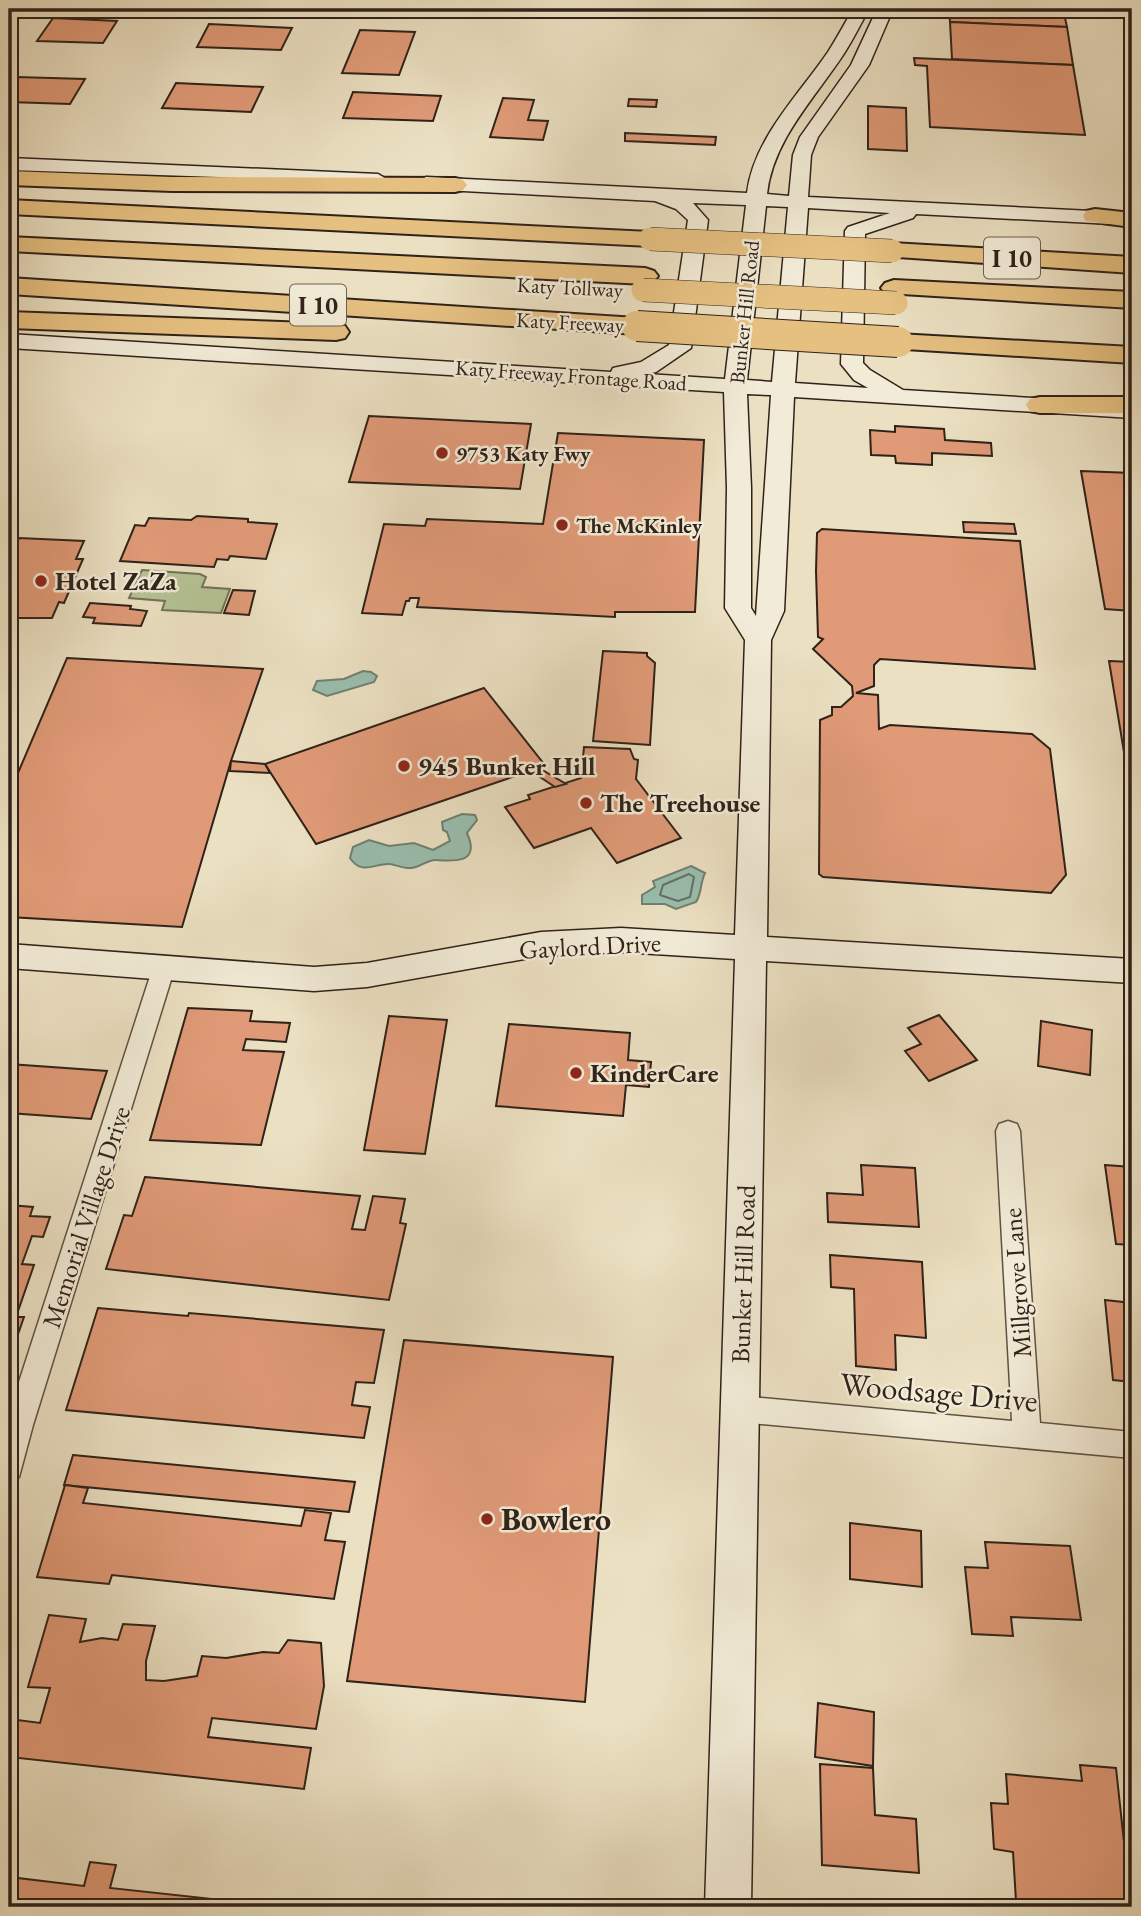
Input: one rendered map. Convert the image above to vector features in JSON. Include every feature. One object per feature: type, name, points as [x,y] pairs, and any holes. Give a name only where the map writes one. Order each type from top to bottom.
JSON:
[{"type":"highway","points":[[9,178],[172,184],[455,185]]},
{"type":"highway","points":[[9,200],[231,218]]},
{"type":"highway","name":"I 10","points":[[9,209],[1132,265]]},
{"type":"highway","points":[[1095,216],[1132,219]]},
{"type":"highway","name":"Katy Tollway","points":[[9,244],[644,283]]},
{"type":"highway","name":"Katy Tollway","points":[[9,258],[895,295],[1132,300]]},
{"type":"highway","name":"Katy Freeway","points":[[9,284],[632,326],[1132,355]]},
{"type":"highway","name":"Katy Tollway","points":[[895,295],[1132,314]]},
{"type":"highway","points":[[9,320],[569,338],[632,326]]},
{"type":"highway","points":[[1040,405],[1132,405]]},
{"type":"street","name":"Bunker Hill Road","points":[[758,640],[738,608],[739,488],[735,386],[759,178],[769,147],[838,50],[861,9]]},
{"type":"street","name":"Bunker Hill Road","points":[[728,1907],[758,640],[771,611],[783,389],[802,155],[809,137],[860,65],[885,9]]},
{"type":"street","points":[[9,164],[219,171],[1095,216]]},
{"type":"street","points":[[599,377],[648,367],[680,348],[698,220],[693,210],[685,205],[652,194]]},
{"type":"street","points":[[899,396],[862,375],[852,364],[855,231],[931,207]]},
{"type":"street","name":"Katy Freeway Frontage Road","points":[[9,341],[1132,411]]},
{"type":"street","name":"Gaylord Drive","points":[[9,956],[314,979],[367,975],[541,944],[621,940],[1132,971]]},
{"type":"street","name":"Memorial Village Drive","points":[[9,1467],[19,1425],[164,967]]},
{"type":"street","name":"Millgrove Lane","points":[[1008,1130],[1027,1436]]},
{"type":"street","name":"Woodsage Drive","points":[[739,1409],[1132,1446]]},
{"type":"shaded area","points":[[142,570],[200,574],[206,577],[202,587],[230,589],[221,613],[162,610],[165,601],[129,598]]},
{"type":"water","points":[[363,671],[377,676],[374,682],[327,696],[313,690],[317,681],[344,679]]},
{"type":"water","points":[[462,814],[475,815],[477,820],[467,833],[471,850],[464,858],[433,860],[409,868],[384,864],[364,868],[350,858],[353,847],[369,840],[389,846],[414,843],[433,850],[450,841],[447,832],[443,830],[442,822]]},
{"type":"water","points":[[691,866],[705,873],[696,902],[676,909],[665,904],[642,904],[642,895],[655,887],[653,881]]},
{"type":"building","points":[[949,9],[1063,9],[1067,27],[950,22]]},
{"type":"building","points":[[53,18],[117,21],[103,43],[37,41]]},
{"type":"building","points":[[950,22],[1067,27],[1073,65],[952,59]]},
{"type":"building","points":[[209,24],[292,28],[281,50],[197,47]]},
{"type":"building","points":[[360,30],[415,32],[399,75],[342,73]]},
{"type":"building","points":[[914,58],[1073,65],[1085,135],[930,127],[927,66],[915,65]]},
{"type":"building","points":[[16,77],[85,79],[70,104],[9,102],[9,87]]},
{"type":"building","points":[[176,83],[263,87],[251,112],[162,108]]},
{"type":"building","points":[[353,92],[441,96],[433,121],[343,118]]},
{"type":"building","points":[[503,98],[534,100],[528,120],[548,121],[543,140],[490,137]]},
{"type":"building","points":[[629,99],[657,100],[656,107],[628,106]]},
{"type":"building","points":[[868,106],[906,108],[907,151],[868,149]]},
{"type":"building","points":[[625,133],[716,137],[715,145],[625,141]]},
{"type":"building","name":"9753 Katy Fwy","points":[[369,416],[531,424],[520,489],[349,482]]},
{"type":"building","points":[[895,426],[944,429],[945,440],[991,443],[992,456],[932,453],[932,465],[896,463],[895,456],[871,455],[870,430],[895,432]]},
{"type":"building","name":"The McKinley","points":[[558,433],[704,440],[695,612],[615,612],[615,617],[417,607],[419,598],[410,598],[406,601],[402,615],[362,613],[384,524],[425,526],[427,519],[543,524]]},
{"type":"building","points":[[1081,471],[1132,473],[1132,611],[1105,609]]},
{"type":"building","points":[[197,516],[277,524],[266,559],[230,556],[228,560],[217,559],[214,567],[120,561],[135,525],[145,526],[149,518],[191,520]]},
{"type":"building","points":[[963,522],[1014,524],[1016,534],[964,532]]},
{"type":"building","points":[[822,529],[1020,541],[1035,669],[880,659],[874,665],[874,686],[856,693],[878,695],[879,729],[890,725],[1032,734],[1050,749],[1066,875],[1051,893],[823,877],[819,874],[820,720],[832,715],[832,707],[841,707],[853,696],[852,686],[813,649],[823,639],[818,637],[816,571],[817,533]]},
{"type":"building","name":"Hotel ZaZa","points":[[19,538],[84,541],[76,559],[83,559],[64,603],[59,602],[52,618],[9,618],[9,558]]},
{"type":"building","points":[[233,590],[255,591],[249,615],[224,613]]},
{"type":"building","points":[[90,603],[131,606],[130,609],[147,611],[141,626],[93,623],[95,618],[83,617]]},
{"type":"building","points":[[603,651],[647,653],[655,663],[650,745],[593,741]]},
{"type":"building","points":[[67,658],[263,669],[231,761],[182,927],[9,917],[9,794]]},
{"type":"building","points":[[1109,661],[1132,662],[1132,801]]},
{"type":"building","name":"945 Bunker Hill","points":[[484,688],[544,764],[539,768],[316,844],[265,764]]},
{"type":"building","name":"The Treehouse","points":[[584,747],[630,749],[634,759],[638,760],[636,779],[681,838],[617,863],[591,828],[534,848],[505,807],[530,799],[528,795],[581,778]]},
{"type":"building","points":[[231,761],[265,764],[270,773],[230,771]]},
{"type":"building","points":[[539,768],[566,784],[555,787],[531,771]]},
{"type":"building","points":[[188,1008],[252,1011],[250,1021],[290,1023],[286,1042],[246,1039],[243,1050],[284,1052],[261,1145],[150,1140]]},
{"type":"building","points":[[939,1015],[977,1060],[929,1081],[905,1051],[921,1044],[908,1028]]},
{"type":"building","points":[[389,1016],[447,1020],[425,1154],[364,1150]]},
{"type":"building","points":[[1041,1021],[1092,1030],[1090,1075],[1038,1066]]},
{"type":"building","name":"KinderCare","points":[[509,1024],[630,1033],[628,1060],[651,1062],[649,1087],[626,1085],[623,1116],[496,1106]]},
{"type":"building","points":[[9,1064],[107,1071],[91,1119],[9,1113]]},
{"type":"building","points":[[861,1165],[915,1168],[919,1227],[828,1222],[827,1193],[863,1195]]},
{"type":"building","points":[[1105,1165],[1132,1167],[1132,1245],[1116,1244]]},
{"type":"building","points":[[145,1177],[360,1196],[352,1229],[365,1230],[373,1196],[405,1199],[400,1223],[406,1224],[389,1300],[106,1269],[124,1215],[132,1216]]},
{"type":"building","points":[[9,1205],[33,1207],[30,1216],[50,1217],[43,1237],[32,1236],[22,1264],[34,1265],[16,1317],[24,1317],[17,1337],[9,1336]]},
{"type":"building","points":[[830,1255],[922,1262],[926,1338],[895,1335],[896,1370],[856,1366],[854,1289],[831,1287]]},
{"type":"building","points":[[1105,1300],[1132,1303],[1132,1382],[1113,1380]]},
{"type":"building","points":[[98,1308],[384,1330],[374,1383],[356,1382],[352,1405],[370,1407],[364,1438],[66,1410]]},
{"type":"building","name":"Bowlero","points":[[404,1340],[613,1357],[585,1702],[347,1681]]},
{"type":"building","points":[[73,1455],[355,1482],[349,1512],[64,1485]]},
{"type":"building","points":[[65,1485],[88,1488],[83,1503],[301,1526],[305,1510],[331,1513],[325,1540],[345,1542],[334,1599],[112,1575],[109,1584],[37,1577]]},
{"type":"building","points":[[850,1523],[921,1531],[922,1587],[850,1579]]},
{"type":"building","points":[[985,1542],[1070,1546],[1081,1620],[1011,1617],[1013,1636],[972,1634],[965,1567],[988,1568]]},
{"type":"building","points":[[49,1615],[86,1619],[80,1642],[102,1638],[118,1640],[123,1624],[155,1626],[146,1661],[146,1680],[164,1681],[197,1676],[202,1656],[226,1658],[263,1652],[279,1653],[288,1640],[321,1643],[324,1686],[316,1729],[212,1718],[208,1737],[311,1748],[304,1789],[9,1757],[18,1720],[40,1723],[50,1688],[28,1687]]},
{"type":"building","points":[[818,1703],[874,1712],[873,1766],[815,1757]]},
{"type":"building","points":[[820,1764],[873,1768],[875,1815],[916,1819],[919,1873],[822,1865]]},
{"type":"building","points":[[1080,1765],[1116,1768],[1131,1907],[1081,1907],[1016,1901],[1013,1852],[994,1849],[991,1803],[1008,1804],[1006,1774],[1082,1781]]},
{"type":"building","points":[[90,1862],[116,1865],[110,1888],[258,1904],[257,1907],[9,1907],[9,1877],[84,1886]]},
{"type":"place","name":"9753 Katy Fwy","points":[[442,453]]},
{"type":"place","name":"The McKinley","points":[[562,525]]},
{"type":"place","name":"Hotel ZaZa","points":[[41,581]]},
{"type":"place","name":"945 Bunker Hill","points":[[404,766]]},
{"type":"place","name":"The Treehouse","points":[[586,803]]},
{"type":"place","name":"KinderCare","points":[[576,1073]]},
{"type":"place","name":"Bowlero","points":[[487,1519]]}]
